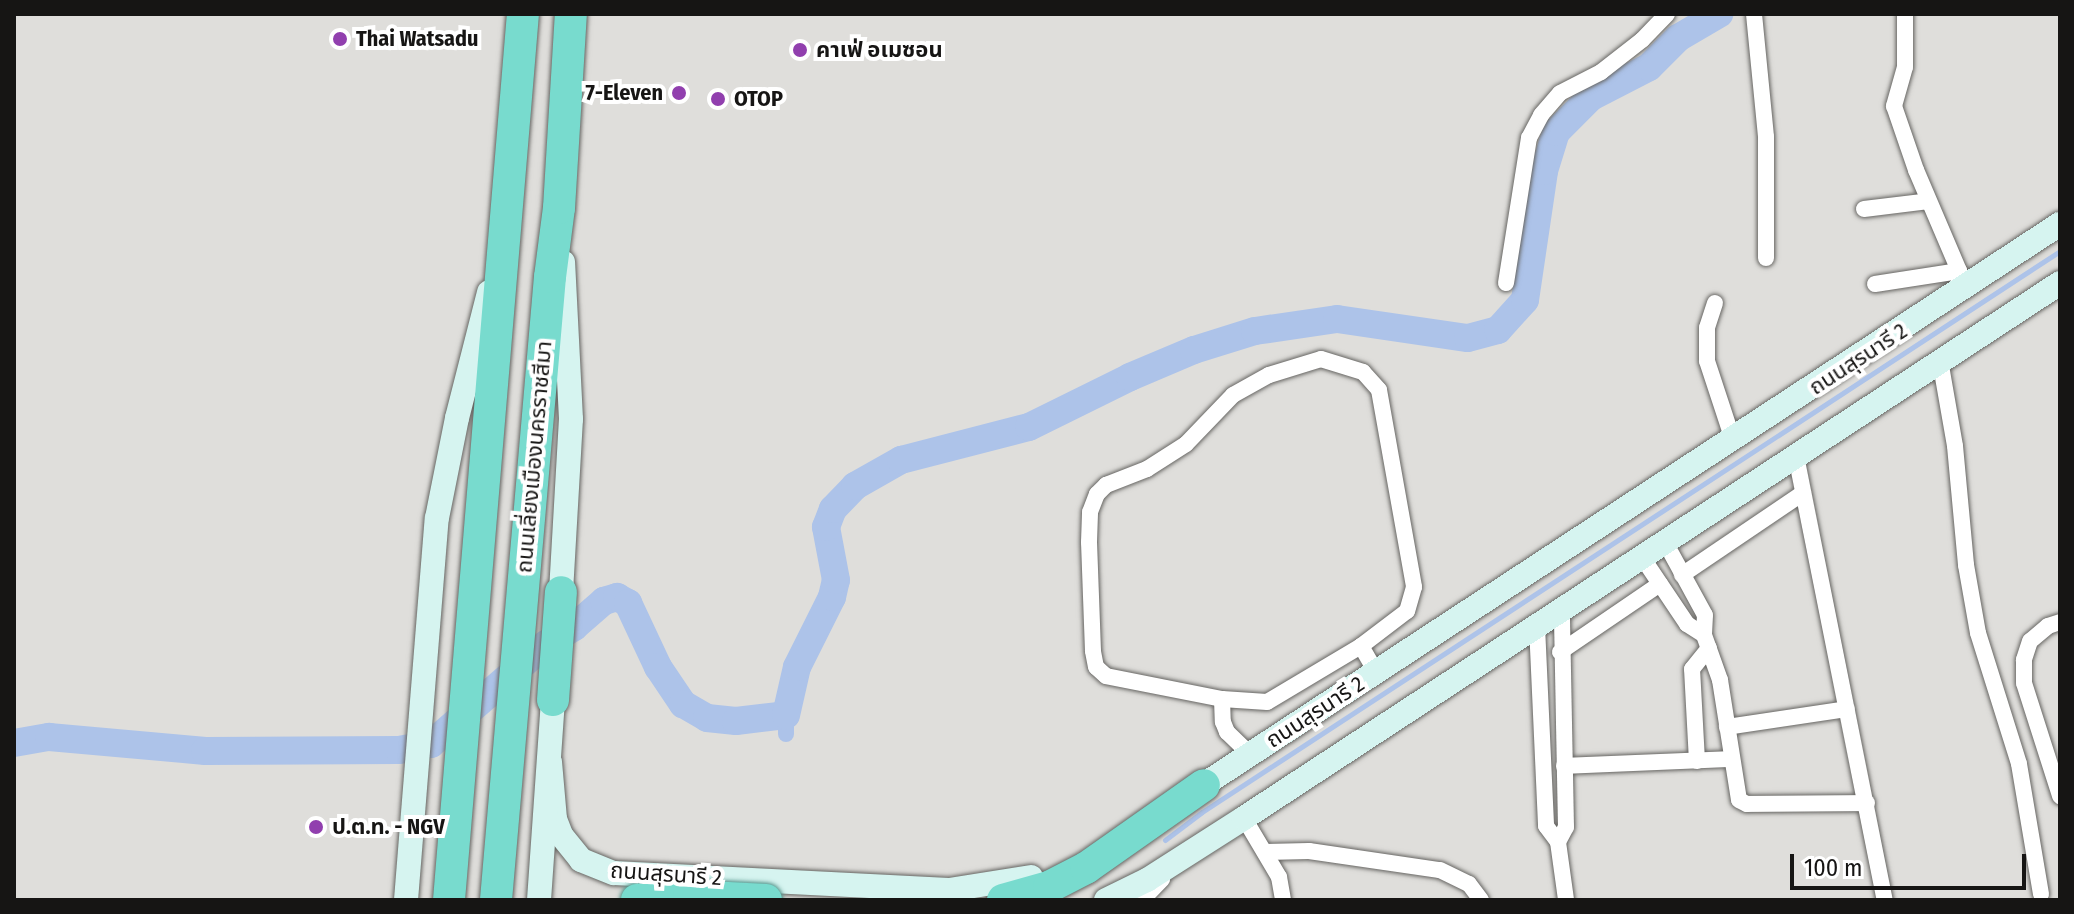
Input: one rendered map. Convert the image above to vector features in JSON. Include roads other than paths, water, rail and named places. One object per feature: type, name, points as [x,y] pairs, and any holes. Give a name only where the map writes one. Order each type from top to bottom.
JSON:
[{"type":"highway","name":"ถนนเลี่ยงเมืองนครราชสีมา","points":[[449,900],[509,212],[523,14]]},
{"type":"highway","name":"ถนนเลี่ยงเมืองนครราชสีมา","points":[[496,900],[550,277],[559,208],[571,14]]},
{"type":"highway","points":[[553,700],[561,592]]},
{"type":"highway","points":[[1003,900],[1049,887],[1086,868],[1204,785]]},
{"type":"highway","points":[[637,900],[763,890]]},
{"type":"main road","points":[[559,208],[571,419],[561,592]]},
{"type":"main road","points":[[406,900],[433,561],[445,470],[509,212]]},
{"type":"main road","name":"ถนนสุรนารี 2","points":[[550,762],[555,819],[561,835],[581,860],[614,873],[763,890],[949,890],[1017,881],[1044,874],[1097,850],[1204,785],[1733,440],[1959,282],[2060,224]]},
{"type":"main road","name":"ถนนสุรนารี 2","points":[[1106,900],[1190,853],[2060,283]]},
{"type":"main road","points":[[539,900],[553,700]]},
{"type":"main road","points":[[713,900],[726,885],[763,890]]},
{"type":"street","points":[[1506,283],[1529,138],[1541,115],[1560,93],[1601,72],[1642,40],[1667,14]]},
{"type":"street","points":[[1875,284],[1959,282],[1894,106],[1905,67],[1905,14]]},
{"type":"street","points":[[1755,19],[1766,137],[1766,258]]},
{"type":"street","points":[[1864,209],[1929,201]]},
{"type":"street","points":[[1715,303],[1707,328],[1707,361],[1733,440]]},
{"type":"street","points":[[1321,359],[1363,372],[1379,390],[1410,550],[1414,587],[1407,611],[1361,646],[1267,702],[1222,699],[1106,676],[1096,667],[1090,512],[1097,494],[1106,485],[1147,469],[1186,444],[1233,395],[1269,375],[1321,359]]},
{"type":"street","points":[[1940,360],[1955,446],[1966,565],[1978,633],[2019,764],[2041,894]]},
{"type":"street","points":[[1796,456],[1885,900]]},
{"type":"street","points":[[1682,575],[1803,493]]},
{"type":"street","points":[[1665,542],[1705,615],[1706,641],[1720,680],[1739,800],[1747,804],[1867,803]]},
{"type":"street","points":[[1642,557],[1687,624],[1706,641]]},
{"type":"street","points":[[1560,652],[1660,584]]},
{"type":"street","points":[[1558,842],[1566,827],[1560,652],[1562,609]]},
{"type":"street","points":[[2060,622],[2048,626],[2030,641],[2024,660],[2024,683],[2060,796]]},
{"type":"street","points":[[1537,626],[1546,826],[1558,842],[1566,900]]},
{"type":"street","points":[[1697,761],[1692,669],[1706,641]]},
{"type":"street","points":[[1361,646],[1376,672]]},
{"type":"street","points":[[1222,699],[1223,722],[1227,732],[1250,754]]},
{"type":"street","points":[[1727,727],[1847,709]]},
{"type":"street","points":[[1564,766],[1732,759]]},
{"type":"street","points":[[1244,818],[1279,877],[1283,900]]},
{"type":"street","points":[[1265,852],[1309,851],[1440,870],[1469,884],[1481,900]]},
{"type":"street","points":[[1142,900],[1190,853]]},
{"type":"waterway","points":[[14,743],[49,737],[205,751],[399,750],[431,744],[546,644],[574,627],[604,601],[617,597],[628,603],[658,667],[683,704],[707,718],[736,721],[786,715],[797,667],[832,597],[836,580],[826,527],[833,509],[855,486],[901,460],[1029,427],[1130,377],[1194,350],[1255,331],[1337,319],[1468,338],[1498,330],[1525,300],[1544,171],[1556,132],[1591,97],[1649,67],[1678,38],[1719,14]]},
{"type":"waterway","points":[[1165,840],[1202,812],[2060,251]]},
{"type":"waterway","points":[[786,715],[786,734]]},
{"type":"place","name":"Thai Watsadu","points":[[340,39]]},
{"type":"place","name":"คาเฟ่ อเมซอน","points":[[800,50]]},
{"type":"place","name":"7-Eleven","points":[[679,93]]},
{"type":"place","name":"OTOP","points":[[718,99]]},
{"type":"place","name":"ป.ต.ท. - NGV","points":[[316,827]]}]
